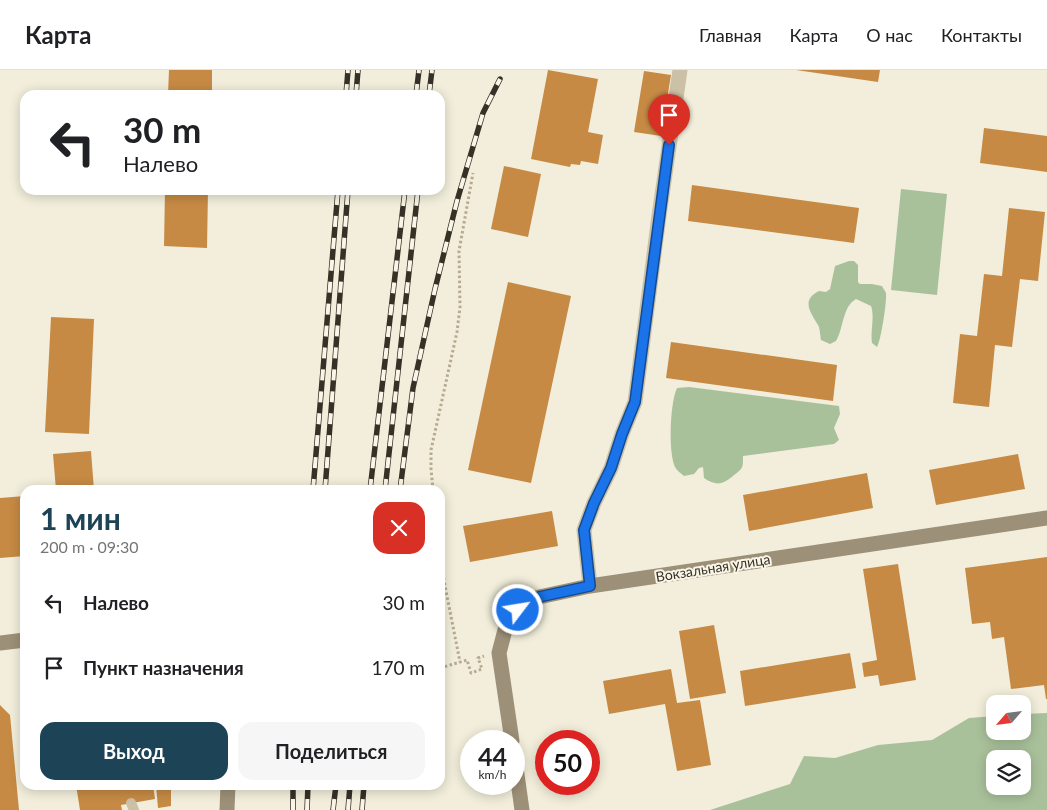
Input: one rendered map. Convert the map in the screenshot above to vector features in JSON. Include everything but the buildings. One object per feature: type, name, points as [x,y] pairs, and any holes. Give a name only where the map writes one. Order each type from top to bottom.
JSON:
[{"type":"main road","name":"Вокзальная улица","points":[[510,730],[498,653],[505,630],[518,610],[539,597],[590,586],[1047,518]]},
{"type":"main road","points":[[0,643],[20,641]]},
{"type":"main road","points":[[227,810],[228,790]]},
{"type":"main road","points":[[520,795],[522,810]]},
{"type":"street","points":[[590,586],[584,530],[594,503],[611,468],[635,402],[680,70]]},
{"type":"path","points":[[433,485],[431,469],[432,450],[458,332],[460,307],[459,251],[473,173]]},
{"type":"path","points":[[445,586],[460,662]]},
{"type":"path","points":[[445,666],[467,660],[471,673],[482,669],[478,658]]},
{"type":"green space","points":[[901,189],[947,194],[937,295],[891,290]]},
{"type":"green space","points":[[854,261],[858,265],[858,282],[860,284],[882,286],[886,293],[886,304],[877,347],[872,343],[873,315],[871,306],[856,299],[851,303],[846,312],[839,336],[836,341],[830,344],[821,340],[819,326],[810,311],[810,298],[819,291],[826,292],[830,289],[835,266]]},
{"type":"green space","points":[[689,387],[839,406],[840,414],[834,428],[839,440],[834,444],[743,456],[741,470],[722,483],[712,482],[704,478],[703,467],[699,468],[694,474],[684,476],[676,468],[673,460],[671,428],[677,388]]},
{"type":"green space","points":[[1047,713],[1047,810],[710,810],[790,784],[804,756],[835,758],[878,745],[932,740],[969,718],[986,717],[986,740],[1031,740],[1031,714]]},
{"type":"railway","points":[[346,90],[348,70]]},
{"type":"railway","points":[[356,90],[358,70]]},
{"type":"railway","points":[[417,90],[419,70]]},
{"type":"railway","points":[[430,90],[432,70]]},
{"type":"railway","points":[[401,485],[413,388],[435,289],[457,201],[483,113],[500,79]]},
{"type":"railway","points":[[313,485],[338,195]]},
{"type":"railway","points":[[325,485],[348,195]]},
{"type":"railway","points":[[371,485],[404,195]]},
{"type":"railway","points":[[386,485],[417,195]]},
{"type":"railway","points":[[293,790],[293,810]]},
{"type":"railway","points":[[307,810],[308,790]]},
{"type":"railway","points":[[333,810],[335,790]]},
{"type":"railway","points":[[348,810],[350,790]]},
{"type":"railway","points":[[362,810],[364,790]]},
{"type":"route","points":[[518,610],[539,597],[590,586],[584,530],[594,503],[611,468],[635,402],[669,145]]}]
